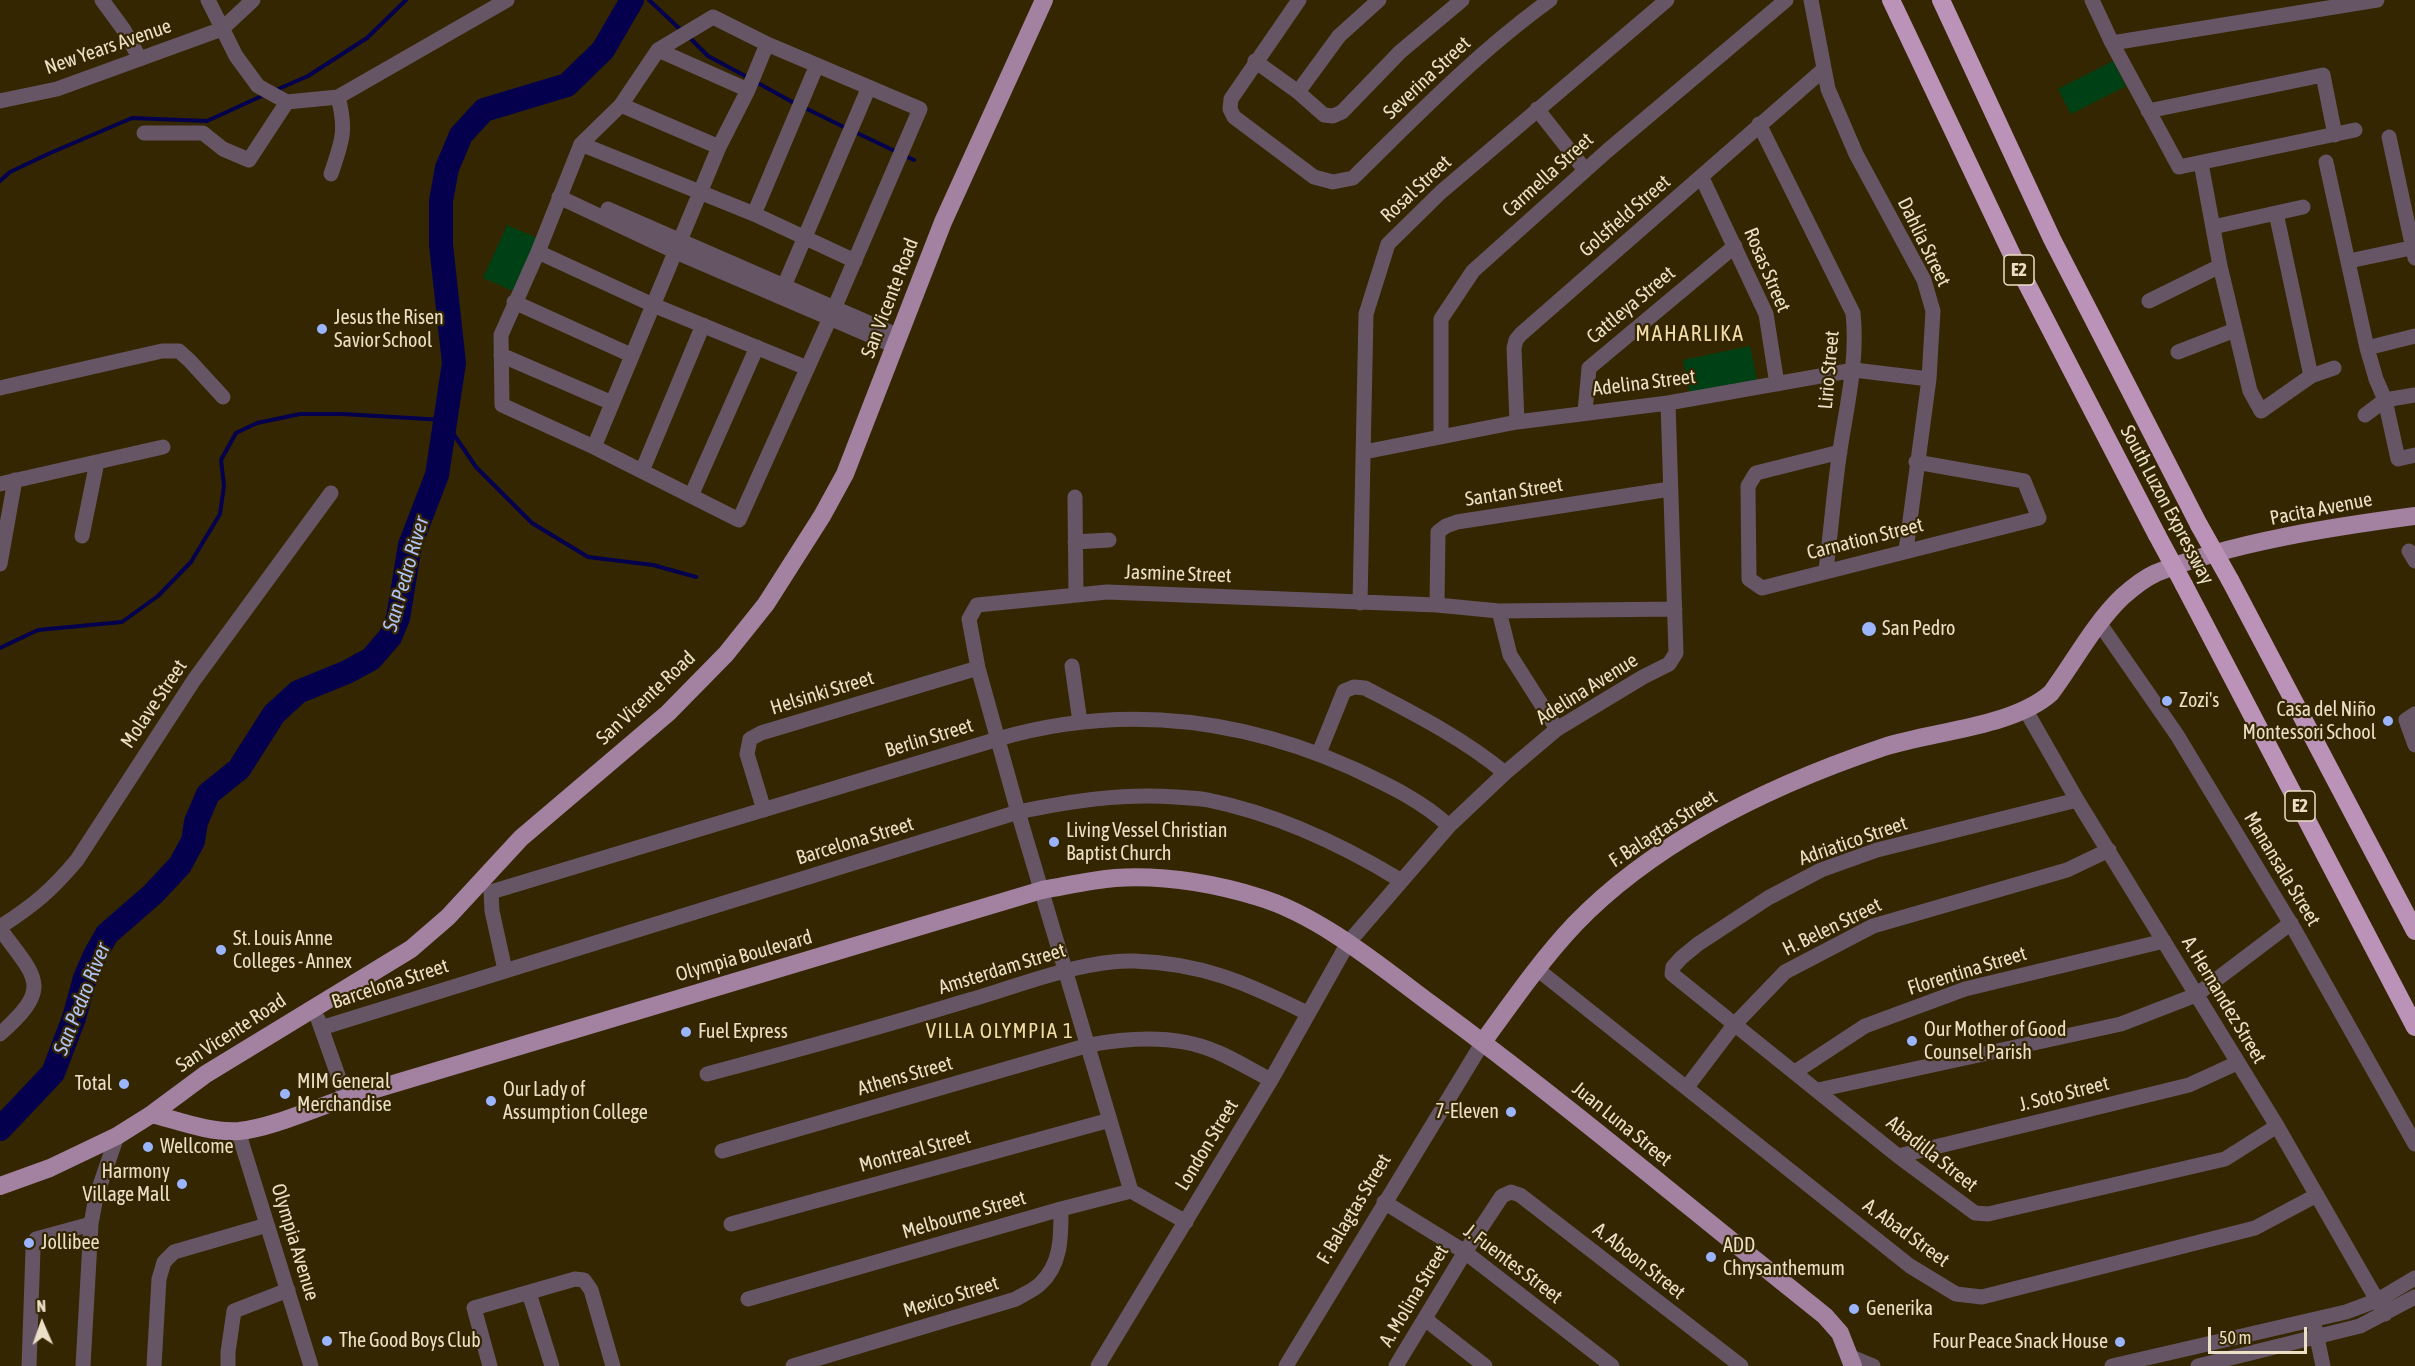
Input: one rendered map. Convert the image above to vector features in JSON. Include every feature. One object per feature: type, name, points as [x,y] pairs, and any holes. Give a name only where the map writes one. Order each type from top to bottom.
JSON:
[{"type":"highway","name":"South Luzon Expressway","points":[[1891,0],[2013,256],[2415,1027]]},
{"type":"highway","name":"South Luzon Expressway","points":[[1941,0],[2052,239],[2199,525],[2415,931]]},
{"type":"main road","name":"San Vicente Road","points":[[0,1186],[50,1168],[117,1136],[152,1114],[206,1074],[411,949],[448,917],[521,838],[668,713],[726,654],[766,604],[822,516],[844,474],[957,189],[1044,0]]},
{"type":"main road","name":"Pacita Avenue","points":[[2236,548],[2368,522],[2415,516]]},
{"type":"main road","name":"F. Balagtas Street","points":[[1483,1042],[1537,969],[1574,925],[1644,864],[1737,808],[1800,778],[1886,747],[1989,721],[2042,701],[2051,693],[2122,597],[2153,574],[2236,548]]},
{"type":"main road","name":"Olympia Boulevard","points":[[152,1114],[211,1129],[238,1131],[259,1127],[346,1098],[1042,890],[1114,879],[1154,878],[1212,885],[1260,897],[1291,910],[1348,943]]},
{"type":"main road","name":"Juan Luna Street","points":[[1348,943],[1483,1042],[1825,1316],[1839,1333],[1852,1362]]},
{"type":"street","points":[[102,0],[124,30],[140,59]]},
{"type":"street","points":[[208,0],[236,56],[258,87],[285,102],[338,97],[507,0]]},
{"type":"street","name":"New Years Avenue","points":[[0,100],[57,89],[222,29],[253,0]]},
{"type":"street","points":[[1299,0],[1256,61],[1299,92],[1323,114],[1332,116],[1342,112],[1401,52],[1462,0]]},
{"type":"street","points":[[1299,92],[1339,36],[1379,0]]},
{"type":"street","name":"Severina Street","points":[[1256,61],[1231,99],[1230,109],[1234,117],[1314,177],[1333,183],[1353,178],[1458,76],[1525,18],[1550,0]]},
{"type":"street","name":"Rosal Street","points":[[1360,603],[1366,314],[1388,244],[1441,192],[1667,0]]},
{"type":"street","name":"Carmella Street","points":[[1441,436],[1441,319],[1473,271],[1585,170],[1786,0]]},
{"type":"street","name":"Dahlia Street","points":[[1811,0],[1828,89],[1856,154],[1924,279],[1933,312],[1929,379],[1916,462],[1906,550]]},
{"type":"street","points":[[2092,0],[2112,43],[2179,166],[2355,130]]},
{"type":"street","points":[[2112,43],[2377,0]]},
{"type":"street","points":[[713,17],[767,44],[920,109],[739,520],[594,447],[502,405],[501,335],[538,252],[581,144],[621,105],[658,50],[713,17]]},
{"type":"street","points":[[594,447],[719,147],[767,44]]},
{"type":"street","points":[[658,50],[747,90]]},
{"type":"street","points":[[754,214],[818,65]]},
{"type":"street","name":"Golsfield Street","points":[[1517,422],[1514,348],[1521,334],[1702,178],[1759,124],[1824,70]]},
{"type":"street","points":[[2148,111],[2323,75],[2335,135]]},
{"type":"street","points":[[784,286],[869,87]]},
{"type":"street","points":[[331,174],[343,140],[343,118],[338,97]]},
{"type":"street","points":[[144,133],[203,133],[222,149],[249,160],[285,102]]},
{"type":"street","points":[[621,105],[719,147]]},
{"type":"street","points":[[1537,109],[1585,170]]},
{"type":"street","name":"Lirio Street","points":[[1759,124],[1853,313],[1856,338],[1854,370],[1840,452],[1826,570]]},
{"type":"street","points":[[2349,261],[2414,251],[2389,137]]},
{"type":"street","points":[[581,144],[754,214],[855,261]]},
{"type":"street","points":[[2326,162],[2367,348],[2385,400],[2398,459],[2415,455]]},
{"type":"street","points":[[2201,163],[2220,266],[2235,330],[2250,391],[2261,411],[2311,376],[2334,368]]},
{"type":"street","name":"Rosas Street","points":[[1702,178],[1766,314],[1777,384]]},
{"type":"street","points":[[561,192],[678,247],[897,341]]},
{"type":"street","points":[[2213,227],[2303,207]]},
{"type":"street","points":[[2276,213],[2311,376]]},
{"type":"street","name":"Cattleya Street","points":[[1585,412],[1589,368],[1734,246]]},
{"type":"street","points":[[678,247],[784,286],[832,313]]},
{"type":"street","points":[[538,252],[653,305],[807,368]]},
{"type":"street","points":[[2149,301],[2220,266]]},
{"type":"street","points":[[514,302],[632,355]]},
{"type":"street","points":[[642,471],[703,325]]},
{"type":"street","points":[[2178,352],[2235,330]]},
{"type":"street","points":[[2367,348],[2415,336]]},
{"type":"street","points":[[691,496],[757,347]]},
{"type":"street","points":[[0,388],[162,351],[179,351],[223,397]]},
{"type":"street","points":[[501,354],[612,403]]},
{"type":"street","name":"Adelina Street","points":[[1364,452],[1517,422],[1668,403],[1854,370],[1929,379]]},
{"type":"street","points":[[2365,415],[2385,400],[2415,395]]},
{"type":"street","name":"Adelina Avenue","points":[[1348,943],[1400,880],[1449,826],[1505,773],[1557,729],[1643,677],[1669,664],[1676,653],[1668,403]]},
{"type":"street","points":[[0,564],[8,482],[163,447]]},
{"type":"street","name":"Carnation Street","points":[[1840,452],[1756,473],[1748,486],[1749,579],[1762,588],[2039,518],[2024,481],[1916,462]]},
{"type":"street","points":[[82,536],[97,462]]},
{"type":"street","name":"Santan Street","points":[[1437,605],[1438,532],[1446,526],[1457,522],[1670,489]]},
{"type":"street","name":"Molave Street","points":[[0,928],[36,903],[77,860],[194,680],[331,493]]},
{"type":"street","points":[[1075,497],[1076,595]]},
{"type":"street","points":[[1075,542],[1109,540]]},
{"type":"street","name":"Jasmine Street","points":[[1131,1191],[1018,812],[978,668],[969,620],[977,605],[1107,592],[1437,605],[1499,611],[1675,609]]},
{"type":"street","points":[[1499,611],[1510,655],[1557,729]]},
{"type":"street","name":"Manansala Street","points":[[2100,624],[2177,735],[2290,923],[2415,1143]]},
{"type":"street","points":[[1072,666],[1080,722]]},
{"type":"street","name":"Helsinki Street","points":[[764,810],[747,754],[750,739],[761,733],[978,668]]},
{"type":"street","points":[[1319,753],[1344,691],[1354,687],[1365,687],[1425,718],[1487,758],[1505,773]]},
{"type":"street","name":"A. Hernandez Street","points":[[2025,709],[2077,800],[2277,1126],[2381,1307]]},
{"type":"street","points":[[2413,742],[2406,720],[2415,714]]},
{"type":"street","name":"Berlin Street","points":[[505,970],[492,911],[491,892],[1037,728],[1136,718],[1176,720],[1242,730],[1319,753],[1389,785],[1436,814],[1449,826]]},
{"type":"street","name":"Barcelona Street","points":[[321,1028],[1018,812],[1059,803],[1142,795],[1207,799],[1266,816],[1326,838],[1400,880]]},
{"type":"street","name":"Adriatico Street","points":[[1672,974],[1673,968],[1681,958],[1698,944],[1768,898],[1821,870],[1877,850],[2077,800]]},
{"type":"street","name":"H. Belen Street","points":[[1687,1088],[1734,1025],[1785,972],[1873,926],[2067,870],[2109,850]]},
{"type":"street","points":[[1818,1090],[2121,1024],[2196,995],[2290,923]]},
{"type":"street","points":[[0,928],[32,972],[35,988],[30,1004],[0,1034]]},
{"type":"street","name":"Florentina Street","points":[[1795,1072],[1865,1026],[1965,989],[2164,941]]},
{"type":"street","name":"London Street","points":[[1098,1366],[1271,1080],[1348,943]]},
{"type":"street","name":"Amsterdam Street","points":[[707,1074],[878,1028],[1100,962],[1163,962],[1200,969],[1249,984],[1307,1013]]},
{"type":"street","name":"A. Abad Street","points":[[1537,969],[1910,1266],[1956,1294],[1982,1297],[2255,1228],[2317,1195]]},
{"type":"street","name":"Abadilla Street","points":[[1672,974],[1898,1156],[1975,1213],[1988,1214],[2225,1159],[2277,1126]]},
{"type":"street","points":[[314,1007],[346,1098]]},
{"type":"street","name":"Athens Street","points":[[722,1151],[1089,1045],[1124,1038],[1170,1039],[1216,1051],[1271,1080]]},
{"type":"street","name":"F. Balagtas Street","points":[[1286,1366],[1483,1042]]},
{"type":"street","name":"J. Soto Street","points":[[1898,1156],[2189,1085],[2237,1063]]},
{"type":"street","name":"Montreal Street","points":[[731,1224],[1110,1120]]},
{"type":"street","name":"Olympia Avenue","points":[[238,1131],[311,1366]]},
{"type":"street","points":[[83,1366],[91,1224],[96,1197],[117,1136]]},
{"type":"street","points":[[1131,1191],[1186,1222]]},
{"type":"street","name":"Melbourne Street","points":[[748,1299],[1131,1191]]},
{"type":"street","name":"A. Molina Street","points":[[1396,1366],[1465,1252],[1502,1196],[1510,1192]]},
{"type":"street","name":"A. Aboon Street","points":[[1510,1192],[1520,1195],[1741,1366]]},
{"type":"street","name":"J. Fuentes Street","points":[[1384,1202],[1465,1252],[1612,1366]]},
{"type":"street","name":"Mexico Street","points":[[794,1366],[1016,1299],[1041,1284],[1052,1268],[1060,1249],[1061,1209]]},
{"type":"street","points":[[29,1366],[33,1250],[36,1239],[91,1224]]},
{"type":"street","points":[[154,1366],[159,1278],[164,1262],[174,1252],[267,1225]]},
{"type":"street","points":[[2198,1366],[2360,1326],[2415,1278]]},
{"type":"street","points":[[490,1366],[474,1308],[575,1280],[584,1280],[591,1290],[613,1366]]},
{"type":"street","points":[[228,1366],[234,1311],[288,1290]]},
{"type":"street","points":[[529,1293],[552,1366]]},
{"type":"street","points":[[2112,1366],[2313,1320],[2381,1307],[2415,1297]]},
{"type":"street","points":[[1425,1319],[1485,1366]]},
{"type":"street","points":[[2313,1320],[2322,1366]]},
{"type":"street","name":"Juan Luna Street","points":[[1852,1362],[1873,1366]]},
{"type":"green space","points":[[2113,61],[2126,86],[2071,114],[2058,89]]},
{"type":"green space","points":[[507,225],[537,238],[513,291],[483,278]]},
{"type":"green space","points":[[1750,346],[1757,380],[1690,393],[1683,360]]},
{"type":"waterway","points":[[276,90],[308,76],[367,38],[406,0]]},
{"type":"waterway","name":"San Pedro River","points":[[0,1129],[53,1073],[95,955],[107,934],[153,894],[180,865],[193,841],[196,822],[208,794],[239,769],[274,714],[298,692],[347,672],[371,659],[390,637],[398,618],[410,545],[437,475],[454,363],[441,245],[441,201],[447,168],[461,135],[484,110],[567,85],[603,50],[632,0]]},
{"type":"waterway","points":[[649,0],[681,30]]},
{"type":"waterway","points":[[689,37],[708,56],[749,78]]},
{"type":"waterway","points":[[756,82],[796,104]]},
{"type":"waterway","points":[[0,181],[10,172],[132,118],[207,121],[264,95]]},
{"type":"waterway","points":[[803,107],[848,129]]},
{"type":"waterway","points":[[855,132],[897,152]]},
{"type":"waterway","points":[[903,155],[914,160]]},
{"type":"waterway","points":[[0,648],[38,630],[122,622],[158,596],[191,562],[220,514],[224,486],[221,460],[236,433],[257,423],[300,414],[444,420],[476,467],[532,523],[588,557],[653,565],[696,577]]},
{"type":"place","name":"Jesus the Risen Savior School","points":[[322,329]]},
{"type":"place","name":"San Pedro","points":[[1869,629]]},
{"type":"place","name":"Zozi's","points":[[2167,701]]},
{"type":"place","name":"Casa del Niño Montessori School","points":[[2388,721]]},
{"type":"place","name":"Living Vessel Christian Baptist Church","points":[[1054,842]]},
{"type":"place","name":"St. Louis Anne Colleges - Annex","points":[[221,950]]},
{"type":"place","name":"Fuel Express","points":[[686,1032]]},
{"type":"place","name":"Our Mother of Good Counsel Parish","points":[[1912,1041]]},
{"type":"place","name":"Total","points":[[124,1084]]},
{"type":"place","name":"MIM General Merchandise","points":[[285,1094]]},
{"type":"place","name":"Our Lady of Assumption College","points":[[491,1101]]},
{"type":"place","name":"7-Eleven","points":[[1511,1112]]},
{"type":"place","name":"Wellcome","points":[[148,1147]]},
{"type":"place","name":"Harmony Village Mall","points":[[182,1184]]},
{"type":"place","name":"Jollibee","points":[[29,1243]]},
{"type":"place","name":"ADD Chrysanthemum","points":[[1711,1257]]},
{"type":"place","name":"Generika","points":[[1854,1309]]},
{"type":"place","name":"The Good Boys Club","points":[[327,1341]]},
{"type":"place","name":"Four Peace Snack House","points":[[2120,1342]]},
{"type":"district","name":"MAHARLIKA","points":[[1690,334]]},
{"type":"district","name":"VILLA OLYMPIA 1","points":[[1000,1031]]}]
